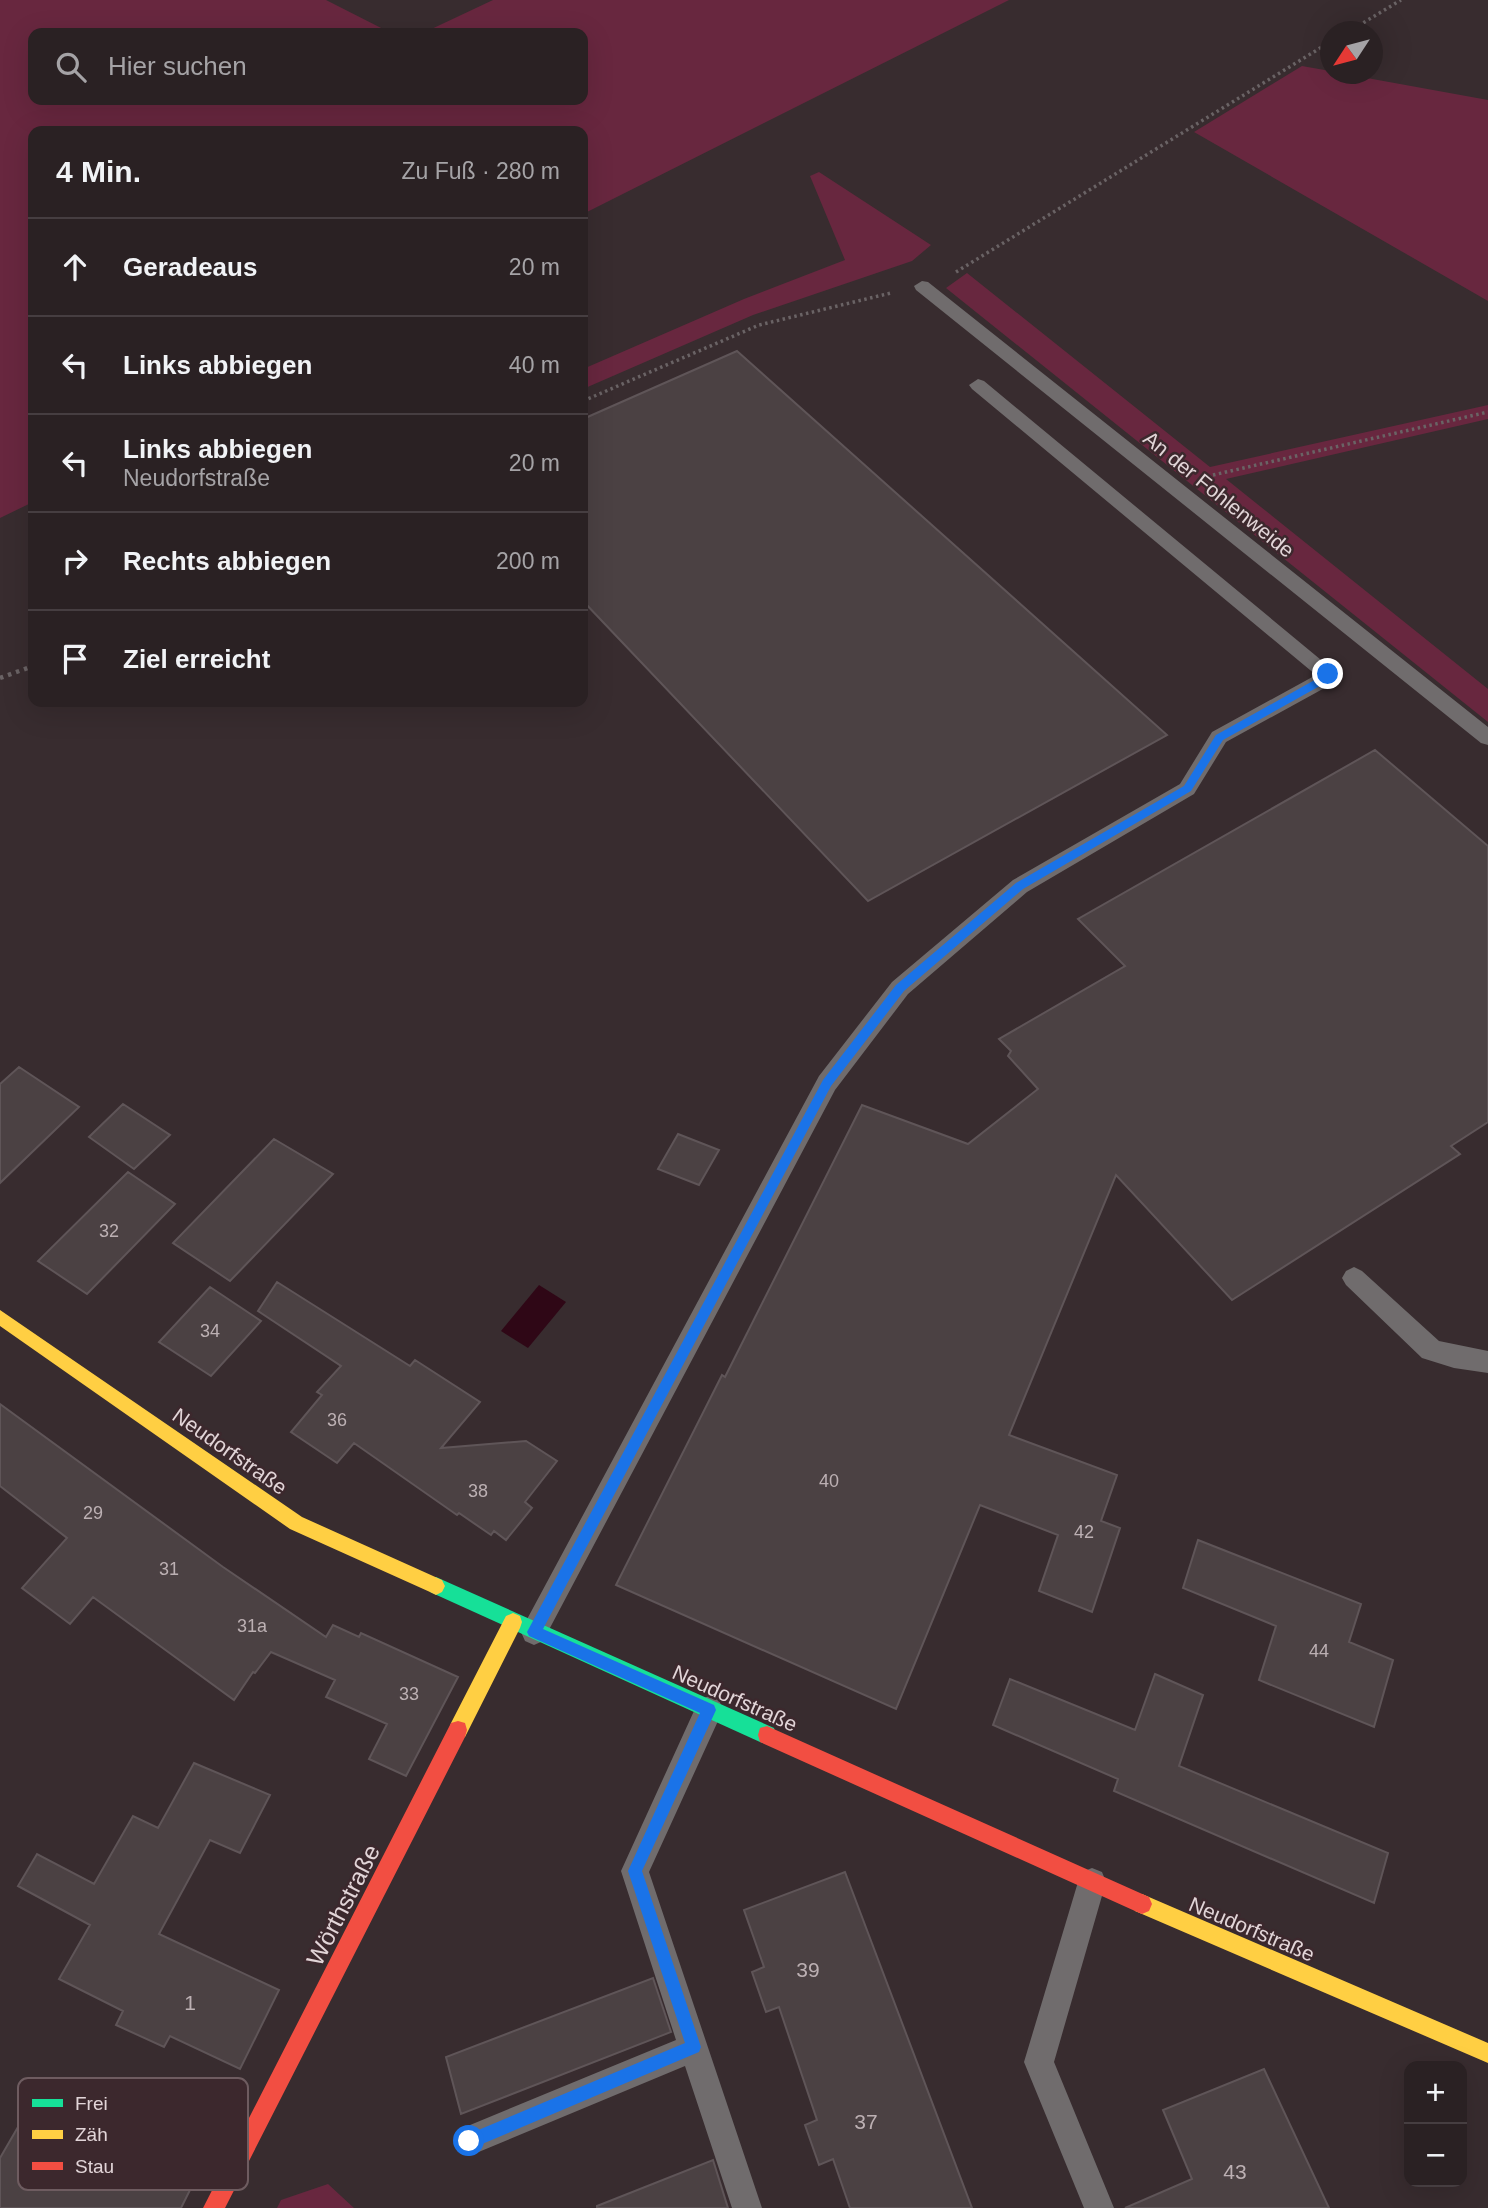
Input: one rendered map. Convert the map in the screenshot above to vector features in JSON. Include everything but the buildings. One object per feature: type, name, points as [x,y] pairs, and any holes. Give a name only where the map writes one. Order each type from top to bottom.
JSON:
[{"type":"street","name":"Neudorfstraße","points":[[0,1317],[296,1523],[1092,1882],[1488,2053]]},
{"type":"street","name":"Wörthstraße","points":[[248,2141],[513,1622]]},
{"type":"street","name":"Wörthstraße","points":[[214,2208],[223,2190]]},
{"type":"lane","name":"An der Fohlenweide","points":[[922,286],[1488,738]]},
{"type":"lane","points":[[534,1632],[827,1083],[900,988],[1020,886],[1187,789],[1219,737],[1323,680],[1328,674],[978,385]]},
{"type":"lane","points":[[1354,1278],[1431,1350],[1454,1357],[1488,1362]]},
{"type":"lane","points":[[709,1710],[635,1871],[747,2208]]},
{"type":"lane","points":[[1092,1882],[1039,2062],[1099,2208]]},
{"type":"lane","points":[[469,2141],[694,2047]]},
{"type":"path","points":[[1366,21],[1401,0]]},
{"type":"path","points":[[588,399],[759,325],[922,286],[955,272],[1320,50]]},
{"type":"path","points":[[1172,485],[1488,412]]},
{"type":"path","points":[[0,678],[28,668]]},
{"type":"shaded area","points":[[0,0],[326,0],[381,28],[28,28],[28,105],[588,105],[588,28],[434,28],[493,0],[1009,0],[588,211],[588,126],[28,126],[28,504],[0,518]]},
{"type":"shaded area","points":[[1302,66],[1320,69],[1320,84],[1383,84],[1383,81],[1488,100],[1488,301],[1194,132]]},
{"type":"shaded area","points":[[819,172],[931,245],[912,261],[753,315],[588,387],[588,367],[744,299],[845,260],[810,176]]},
{"type":"shaded area","points":[[967,273],[1210,467],[1488,405],[1488,419],[1226,479],[1488,689],[1488,722],[946,288]]},
{"type":"shaded area","points":[[539,1285],[566,1302],[528,1348],[501,1331]]},
{"type":"shaded area","points":[[328,2184],[354,2208],[277,2208],[281,2200]]},
{"type":"traffic: fast","points":[[436,1586],[767,1735]]},
{"type":"traffic: slow","points":[[0,1317],[296,1523],[436,1586]]},
{"type":"traffic: slow","points":[[458,1730],[513,1622]]},
{"type":"traffic: slow","points":[[1142,1904],[1488,2053]]},
{"type":"traffic: jam","points":[[248,2141],[458,1730]]},
{"type":"traffic: jam","points":[[767,1735],[1142,1904]]},
{"type":"traffic: jam","points":[[214,2208],[223,2190]]},
{"type":"route","points":[[469,2141],[694,2047],[635,1871],[709,1710],[534,1632],[827,1083],[900,988],[1020,886],[1187,789],[1219,737],[1323,680],[1328,674]]}]
